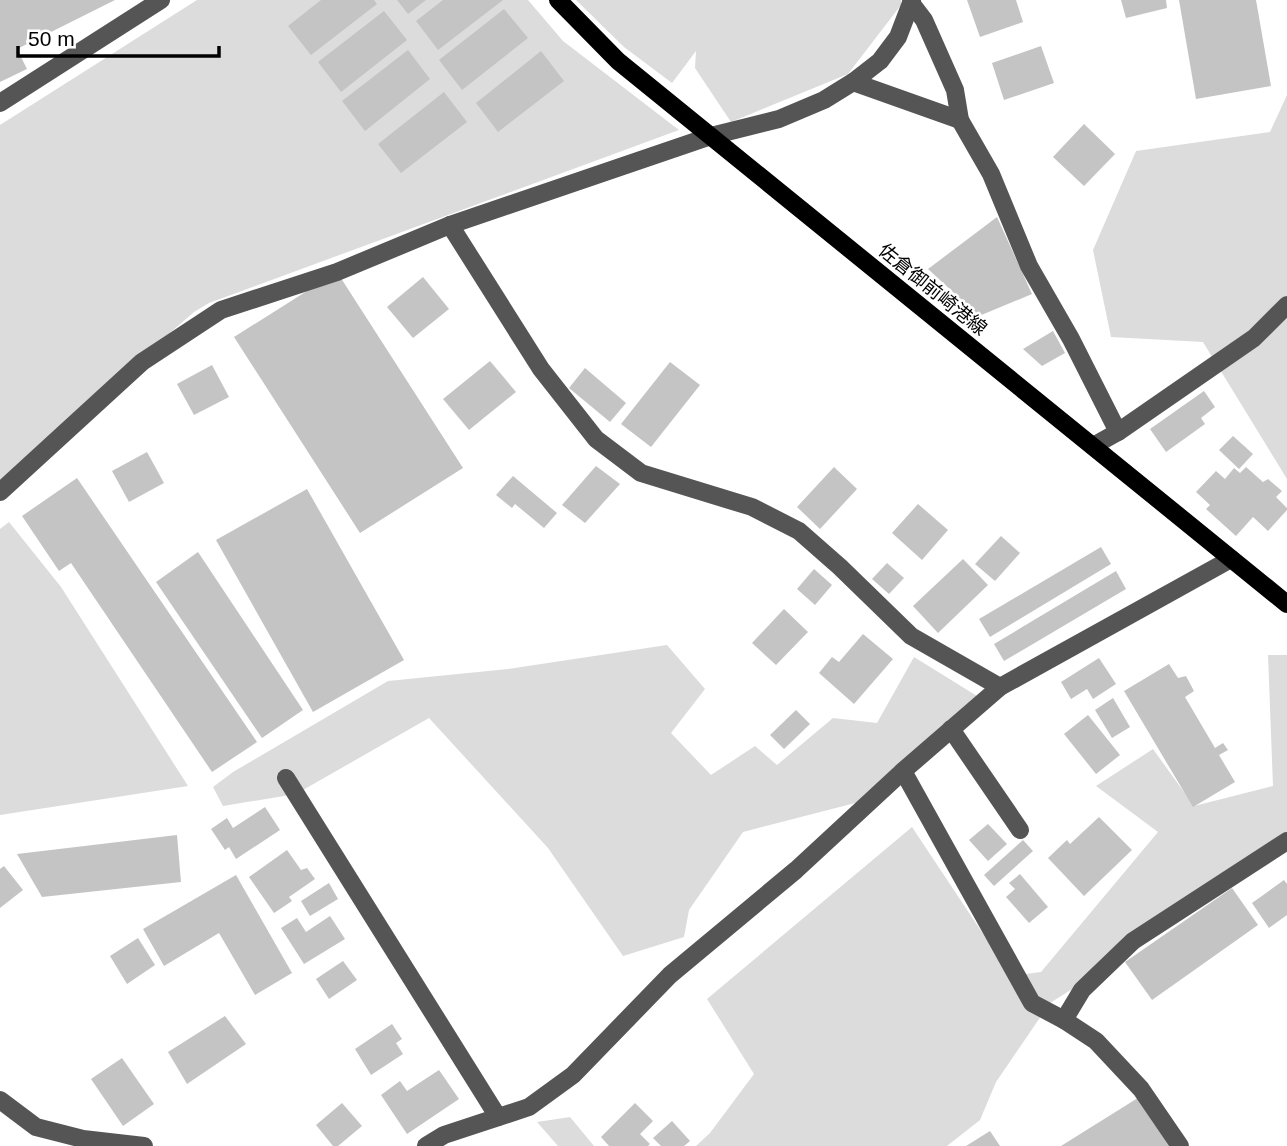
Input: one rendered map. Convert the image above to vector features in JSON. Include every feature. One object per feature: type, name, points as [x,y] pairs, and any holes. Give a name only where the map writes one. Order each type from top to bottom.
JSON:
[{"type":"main road","name":"佐倉御前崎港線","points":[[558,0],[618,61],[1287,604]]},
{"type":"street","points":[[0,103],[161,0]]},
{"type":"street","points":[[0,492],[142,362],[221,310],[337,272],[450,225],[711,135],[779,119],[824,100],[880,61],[898,37],[911,2]]},
{"type":"street","points":[[911,2],[924,20],[955,90],[960,120],[991,174],[1029,267],[1071,339],[1118,432]]},
{"type":"street","points":[[853,82],[960,120]]},
{"type":"street","points":[[450,225],[541,369],[596,439],[641,473],[752,507],[799,531],[911,636],[1000,687]]},
{"type":"street","points":[[1093,446],[1118,432],[1254,338],[1287,305]]},
{"type":"street","points":[[426,1146],[444,1135],[528,1107],[573,1075],[670,975],[796,870],[903,771],[1000,687],[1231,559]]},
{"type":"street","points":[[951,729],[1020,830]]},
{"type":"street","points":[[903,771],[1032,1003],[1096,1041],[1141,1089],[1180,1146]]},
{"type":"street","points":[[286,778],[498,1117]]},
{"type":"street","points":[[1064,1020],[1082,990],[1133,941],[1287,841]]},
{"type":"street","points":[[0,1101],[36,1127],[83,1139],[144,1146]]},
{"type":"shaded area","points":[[197,0],[528,0],[563,41],[679,130],[209,303],[194,312],[0,480],[0,125]]},
{"type":"shaded area","points":[[576,0],[901,0],[901,5],[848,74],[731,122],[695,68],[696,51],[672,83],[624,47]]},
{"type":"shaded area","points":[[1287,95],[1287,479],[1203,342],[1111,337],[1093,250],[1136,151],[1270,132]]},
{"type":"shaded area","points":[[9,522],[61,587],[188,786],[0,815],[0,529]]},
{"type":"shaded area","points":[[667,645],[705,689],[671,733],[711,775],[755,746],[777,765],[833,718],[877,723],[914,657],[977,696],[863,801],[743,832],[689,910],[684,937],[623,956],[548,848],[429,718],[296,794],[223,806],[213,787],[233,772],[388,681],[508,669]]},
{"type":"shaded area","points":[[1268,655],[1287,655],[1287,850],[1050,1003],[996,1082],[980,1120],[947,1146],[696,1146],[710,1133],[754,1074],[707,999],[912,827],[1011,976],[1041,972],[1158,832],[1096,786],[1153,749],[1194,806],[1273,786]]},
{"type":"shaded area","points":[[570,1117],[594,1146],[558,1146],[537,1122]]},
{"type":"building","points":[[0,0],[115,0],[17,49],[27,69],[0,82]]},
{"type":"building","points":[[321,0],[374,0],[377,4],[311,55],[288,26]]},
{"type":"building","points":[[397,0],[426,0],[408,14]]},
{"type":"building","points":[[443,0],[503,0],[438,50],[416,21]]},
{"type":"building","points":[[967,0],[1016,0],[1023,22],[980,37]]},
{"type":"building","points":[[1121,0],[1166,0],[1167,8],[1126,18]]},
{"type":"building","points":[[1179,0],[1256,0],[1271,86],[1196,99]]},
{"type":"building","points":[[504,9],[528,38],[462,90],[439,60]]},
{"type":"building","points":[[384,11],[407,40],[341,92],[318,62]]},
{"type":"building","points":[[1041,46],[1054,83],[1004,100],[992,63]]},
{"type":"building","points":[[408,50],[430,79],[365,131],[342,101]]},
{"type":"building","points":[[541,51],[564,81],[498,132],[476,103]]},
{"type":"building","points":[[444,92],[467,122],[401,173],[378,144]]},
{"type":"building","points":[[1084,124],[1115,154],[1084,186],[1053,157]]},
{"type":"building","points":[[997,217],[1032,294],[979,316],[928,269]]},
{"type":"building","points":[[337,272],[463,468],[360,533],[234,337]]},
{"type":"building","points":[[423,277],[449,309],[413,338],[387,307]]},
{"type":"building","points":[[1053,331],[1065,353],[1042,366],[1023,349]]},
{"type":"building","points":[[490,361],[516,392],[469,430],[443,399]]},
{"type":"building","points":[[670,362],[700,385],[651,447],[621,424]]},
{"type":"building","points":[[212,365],[229,397],[194,415],[177,384]]},
{"type":"building","points":[[585,368],[626,403],[610,422],[569,388]]},
{"type":"building","points":[[1204,391],[1215,407],[1201,418],[1205,424],[1166,452],[1150,429]]},
{"type":"building","points":[[1233,436],[1253,454],[1239,469],[1219,450]]},
{"type":"building","points":[[147,452],[164,483],[129,502],[112,471]]},
{"type":"building","points":[[596,466],[620,484],[585,523],[562,505]]},
{"type":"building","points":[[834,467],[857,489],[820,529],[797,507]]},
{"type":"building","points":[[1246,467],[1263,482],[1268,479],[1282,491],[1276,497],[1287,510],[1268,531],[1253,517],[1236,536],[1206,509],[1210,505],[1196,492],[1216,471],[1225,479],[1234,468],[1240,473]]},
{"type":"building","points":[[513,476],[557,513],[544,528],[515,504],[512,508],[496,495]]},
{"type":"building","points":[[77,478],[257,742],[212,772],[71,563],[59,571],[22,516]]},
{"type":"building","points":[[307,489],[404,660],[313,712],[216,540]]},
{"type":"building","points":[[918,504],[948,530],[922,560],[892,533]]},
{"type":"building","points":[[1001,536],[1020,553],[995,581],[975,564]]},
{"type":"building","points":[[1101,547],[1111,564],[990,637],[979,619]]},
{"type":"building","points":[[198,552],[303,710],[262,738],[156,582]]},
{"type":"building","points":[[963,559],[988,585],[938,633],[913,606]]},
{"type":"building","points":[[887,563],[904,578],[889,594],[872,579]]},
{"type":"building","points":[[814,569],[832,585],[815,605],[797,589]]},
{"type":"building","points":[[1116,571],[1126,589],[1004,661],[994,644]]},
{"type":"building","points":[[784,609],[808,632],[776,665],[752,643]]},
{"type":"building","points":[[863,634],[893,659],[854,704],[819,673],[832,657],[839,662]]},
{"type":"building","points":[[1099,658],[1116,684],[1093,699],[1087,689],[1071,699],[1061,682]]},
{"type":"building","points":[[1169,664],[1178,678],[1186,676],[1194,691],[1185,697],[1215,748],[1223,743],[1228,750],[1219,755],[1235,782],[1193,807],[1124,691]]},
{"type":"building","points":[[1113,698],[1130,727],[1112,738],[1095,710]]},
{"type":"building","points":[[796,710],[810,724],[784,749],[770,735]]},
{"type":"building","points":[[1088,715],[1120,755],[1096,774],[1064,734]]},
{"type":"building","points":[[265,807],[280,830],[236,859],[229,847],[225,850],[211,829],[227,818],[233,828]]},
{"type":"building","points":[[1099,817],[1132,850],[1084,896],[1048,858],[1067,840],[1070,844]]},
{"type":"building","points":[[988,824],[1007,844],[988,861],[969,840]]},
{"type":"building","points":[[177,835],[181,882],[42,897],[17,854]]},
{"type":"building","points":[[1023,840],[1033,851],[994,886],[984,875]]},
{"type":"building","points":[[287,850],[301,870],[307,868],[315,879],[289,897],[292,901],[274,913],[249,877]]},
{"type":"building","points":[[4,866],[23,890],[0,908],[0,869]]},
{"type":"building","points":[[1020,874],[1048,907],[1029,923],[1006,897],[1015,889],[1009,883]]},
{"type":"building","points":[[236,875],[292,973],[255,995],[219,933],[164,966],[143,929]]},
{"type":"building","points":[[1284,880],[1287,884],[1287,915],[1269,928],[1252,903]]},
{"type":"building","points":[[329,883],[338,899],[310,916],[301,901]]},
{"type":"building","points":[[1232,888],[1258,925],[1152,1000],[1125,962]]},
{"type":"building","points":[[330,916],[345,939],[304,964],[281,928],[297,918],[306,932]]},
{"type":"building","points":[[138,938],[155,965],[127,984],[110,956]]},
{"type":"building","points":[[343,961],[357,980],[329,999],[316,979]]},
{"type":"building","points":[[225,1016],[246,1044],[187,1084],[168,1052]]},
{"type":"building","points":[[392,1024],[402,1039],[396,1043],[403,1054],[371,1075],[355,1049]]},
{"type":"building","points":[[122,1058],[154,1104],[123,1126],[91,1079]]},
{"type":"building","points":[[439,1070],[459,1099],[407,1134],[381,1095],[400,1081],[407,1091]]},
{"type":"building","points":[[1141,1096],[1173,1146],[1061,1146]]},
{"type":"building","points":[[342,1103],[362,1126],[338,1146],[333,1146],[316,1125]]},
{"type":"building","points":[[635,1103],[653,1121],[640,1134],[650,1144],[609,1146],[601,1137]]},
{"type":"building","points":[[672,1121],[690,1141],[684,1146],[661,1146],[653,1138]]},
{"type":"building","points":[[990,1131],[1000,1146],[966,1146]]}]
